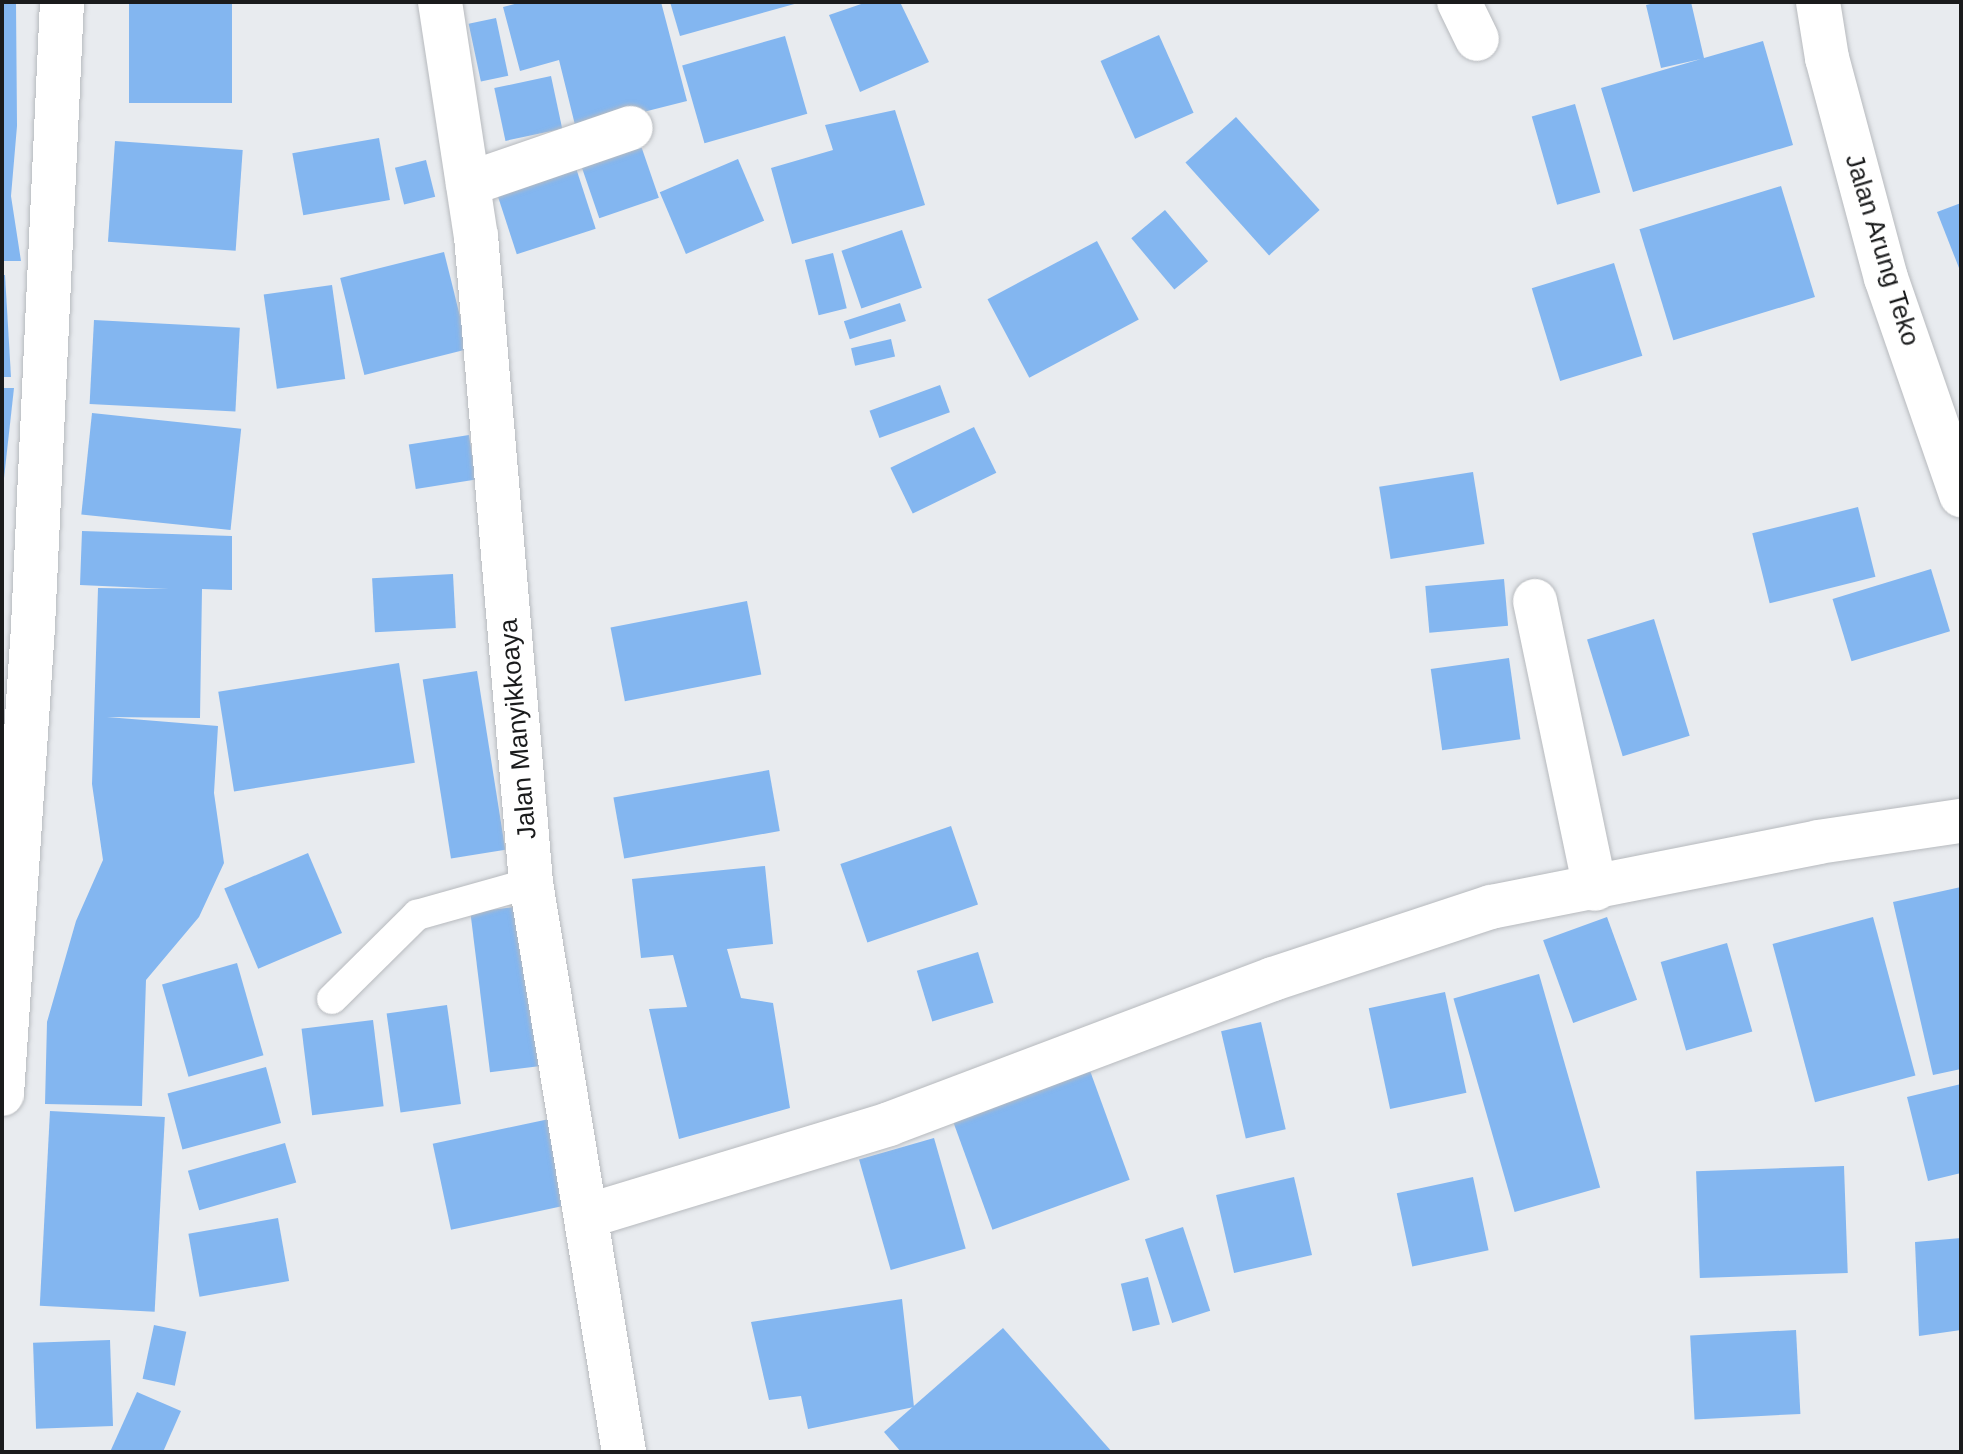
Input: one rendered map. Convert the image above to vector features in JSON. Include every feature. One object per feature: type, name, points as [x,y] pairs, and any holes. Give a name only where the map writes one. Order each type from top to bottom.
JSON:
[{"type":"street","points":[[2,1094],[11,815],[62,2]]},
{"type":"street","name":"Jalan Manyikkoaya","points":[[440,2],[468,184],[531,883],[624,1452]]},
{"type":"street","name":"Jalan Arung Teko","points":[[1818,2],[1827,58],[1886,278],[1961,495]]},
{"type":"street","points":[[468,184],[631,128]]},
{"type":"street","points":[[1535,601],[1595,889]]},
{"type":"street","points":[[587,1216],[889,1124],[1273,979],[1491,907],[1595,889],[1818,842],[1961,821]]},
{"type":"lane","points":[[332,999],[417,915],[531,883]]},
{"type":"building","points":[[2,2],[16,2],[17,126],[11,196],[21,261],[2,261]]},
{"type":"building","points":[[129,2],[232,2],[232,103],[129,103]]},
{"type":"building","points":[[522,2],[661,2],[687,101],[576,129],[559,60],[520,71],[503,7]]},
{"type":"building","points":[[670,2],[798,2],[798,3],[680,36]]},
{"type":"building","points":[[867,2],[900,2],[929,62],[860,92],[829,15]]},
{"type":"building","points":[[1691,2],[1704,58],[1763,41],[1793,145],[1633,192],[1601,88],[1701,59],[1661,68],[1646,5]]},
{"type":"building","points":[[496,18],[508,76],[481,82],[469,24]]},
{"type":"building","points":[[1159,35],[1194,113],[1135,139],[1101,61]]},
{"type":"building","points":[[785,36],[807,114],[704,143],[682,65]]},
{"type":"building","points":[[551,76],[562,129],[505,141],[494,88]]},
{"type":"building","points":[[1575,104],[1600,192],[1557,205],[1532,116]]},
{"type":"building","points":[[895,110],[925,205],[792,244],[771,168],[833,150],[825,125]]},
{"type":"building","points":[[1236,117],[1320,210],[1269,255],[1185,163]]},
{"type":"building","points":[[379,138],[390,200],[303,215],[292,153]]},
{"type":"building","points":[[639,140],[659,198],[599,218],[579,161]]},
{"type":"building","points":[[115,141],[243,150],[236,251],[108,242]]},
{"type":"building","points":[[738,159],[764,221],[686,254],[660,192]]},
{"type":"building","points":[[426,160],[435,197],[404,205],[395,168]]},
{"type":"building","points":[[575,165],[596,229],[517,254],[496,191]]},
{"type":"building","points":[[1781,186],[1815,297],[1673,340],[1639,229]]},
{"type":"building","points":[[1961,203],[1961,273],[1937,212]]},
{"type":"building","points":[[1165,210],[1208,261],[1174,290],[1131,238]]},
{"type":"building","points":[[902,230],[922,288],[861,309],[841,251]]},
{"type":"building","points":[[1097,241],[1139,320],[1029,378],[988,299]]},
{"type":"building","points":[[444,252],[468,349],[364,375],[340,278]]},
{"type":"building","points":[[833,253],[847,308],[819,315],[805,260]]},
{"type":"building","points":[[1614,263],[1642,356],[1560,381],[1532,288]]},
{"type":"building","points":[[2,275],[5,275],[11,377],[2,377]]},
{"type":"building","points":[[332,285],[345,379],[277,389],[264,295]]},
{"type":"building","points":[[900,303],[906,321],[850,339],[844,321]]},
{"type":"building","points":[[94,320],[240,328],[235,412],[90,404]]},
{"type":"building","points":[[891,339],[895,357],[855,366],[851,348]]},
{"type":"building","points":[[940,385],[950,412],[879,438],[870,411]]},
{"type":"building","points":[[2,388],[14,388],[4,478],[2,478]]},
{"type":"building","points":[[92,413],[241,429],[231,530],[81,514]]},
{"type":"building","points":[[974,427],[996,473],[913,514],[890,468]]},
{"type":"building","points":[[469,435],[476,479],[416,489],[409,445]]},
{"type":"building","points":[[1473,472],[1484,544],[1391,559],[1379,487]]},
{"type":"building","points":[[1858,507],[1875,577],[1770,603],[1752,533]]},
{"type":"building","points":[[82,531],[232,536],[232,590],[202,589],[200,718],[107,717],[218,726],[214,793],[224,863],[199,917],[146,980],[142,1106],[45,1104],[47,1022],[76,921],[103,860],[92,784],[98,588],[169,589],[80,585]]},
{"type":"building","points":[[1931,569],[1950,631],[1852,661],[1833,599]]},
{"type":"building","points":[[453,574],[456,628],[375,632],[372,578]]},
{"type":"building","points":[[1504,579],[1508,626],[1429,633],[1425,586]]},
{"type":"building","points":[[747,601],[761,675],[625,701],[611,628]]},
{"type":"building","points":[[1654,619],[1690,736],[1623,756],[1587,639]]},
{"type":"building","points":[[1509,658],[1520,739],[1442,750],[1431,669]]},
{"type":"building","points":[[399,663],[415,763],[234,791],[218,692]]},
{"type":"building","points":[[477,671],[505,850],[451,858],[423,680]]},
{"type":"building","points":[[769,770],[780,831],[624,858],[613,797]]},
{"type":"building","points":[[951,826],[978,904],[867,943],[840,864]]},
{"type":"building","points":[[308,853],[342,933],[258,969],[224,889]]},
{"type":"building","points":[[765,866],[773,944],[727,949],[741,998],[773,1003],[790,1108],[679,1139],[649,1009],[687,1007],[673,955],[641,958],[632,879]]},
{"type":"building","points":[[1961,887],[1961,1069],[1933,1075],[1893,902]]},
{"type":"building","points":[[523,906],[543,1066],[490,1072],[470,912]]},
{"type":"building","points":[[1607,917],[1637,1000],[1573,1023],[1543,940]]},
{"type":"building","points":[[1873,917],[1915,1075],[1815,1102],[1773,944]]},
{"type":"building","points":[[1727,943],[1752,1031],[1686,1050],[1661,962]]},
{"type":"building","points":[[978,952],[993,1003],[932,1021],[917,971]]},
{"type":"building","points":[[237,963],[263,1055],[188,1077],[162,984]]},
{"type":"building","points":[[1539,974],[1600,1187],[1515,1212],[1453,999]]},
{"type":"building","points":[[1445,992],[1466,1093],[1390,1109],[1369,1008]]},
{"type":"building","points":[[447,1005],[461,1104],[401,1113],[387,1013]]},
{"type":"building","points":[[373,1020],[384,1106],[312,1115],[302,1029]]},
{"type":"building","points":[[1261,1022],[1286,1129],[1246,1138],[1221,1031]]},
{"type":"building","points":[[266,1067],[281,1123],[182,1149],[167,1093]]},
{"type":"building","points":[[1089,1068],[1130,1180],[993,1230],[952,1118]]},
{"type":"building","points":[[1961,1084],[1961,1173],[1928,1181],[1907,1097]]},
{"type":"building","points":[[50,1111],[165,1117],[155,1312],[40,1306]]},
{"type":"building","points":[[554,1118],[572,1204],[451,1230],[433,1144]]},
{"type":"building","points":[[934,1138],[966,1249],[891,1270],[859,1159]]},
{"type":"building","points":[[285,1143],[296,1182],[199,1210],[188,1171]]},
{"type":"building","points":[[1844,1166],[1848,1273],[1700,1278],[1696,1171]]},
{"type":"building","points":[[1294,1177],[1312,1255],[1234,1273],[1216,1195]]},
{"type":"building","points":[[1473,1177],[1489,1250],[1412,1267],[1397,1193]]},
{"type":"building","points":[[278,1218],[289,1281],[199,1297],[188,1234]]},
{"type":"building","points":[[1183,1227],[1210,1311],[1172,1323],[1145,1239]]},
{"type":"building","points":[[1961,1238],[1961,1330],[1919,1336],[1915,1242]]},
{"type":"building","points":[[1148,1277],[1160,1325],[1133,1331],[1121,1284]]},
{"type":"building","points":[[902,1299],[914,1407],[808,1429],[801,1396],[769,1400],[751,1322]]},
{"type":"building","points":[[154,1325],[186,1332],[175,1386],[143,1379]]},
{"type":"building","points":[[1003,1328],[1112,1452],[901,1452],[884,1432]]},
{"type":"building","points":[[1796,1330],[1800,1414],[1695,1419],[1690,1336]]},
{"type":"building","points":[[110,1340],[113,1426],[36,1429],[33,1343]]},
{"type":"building","points":[[137,1392],[181,1411],[163,1452],[110,1452]]}]
